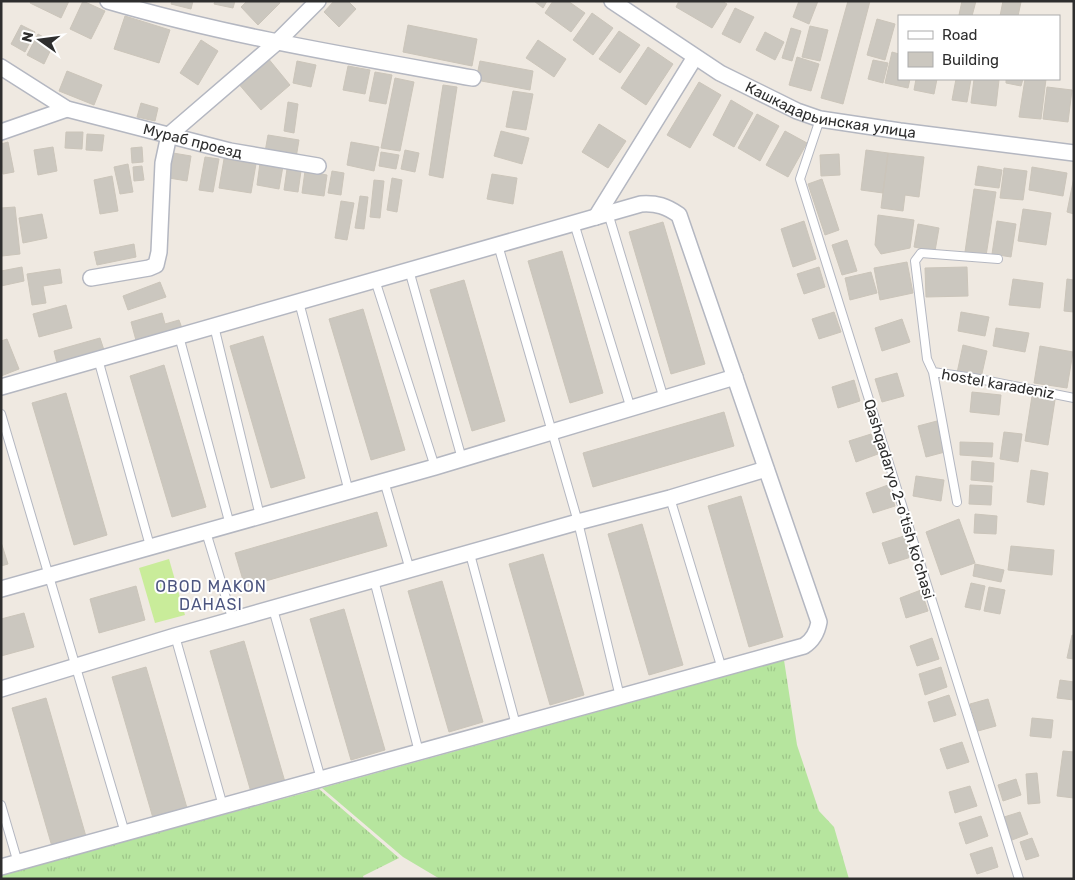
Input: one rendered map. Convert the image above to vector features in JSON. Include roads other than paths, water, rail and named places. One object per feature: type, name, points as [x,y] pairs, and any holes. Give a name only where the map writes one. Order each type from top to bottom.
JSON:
[{"type":"street","points":[[108,1],[170,19],[276,43],[473,78]]},
{"type":"street","points":[[91,278],[149,268],[156,265],[159,252],[163,163],[170,135],[276,43],[318,1]]},
{"type":"street","name":"Кашкадарьинская улица","points":[[612,1],[720,72],[789,107],[820,119],[900,132],[1074,153]]},
{"type":"street","points":[[602,215],[695,57]]},
{"type":"street","name":"Мураб проезд","points":[[1,67],[67,109],[230,151],[318,166]]},
{"type":"street","points":[[1,132],[67,109]]},
{"type":"street","points":[[1,387],[641,204],[655,203],[667,207],[679,215],[819,622],[818,630],[810,642],[804,646],[1,868]]},
{"type":"street","points":[[1,589],[349,492],[735,377]]},
{"type":"street","points":[[1,689],[175,636],[578,522],[670,498],[766,469]]},
{"type":"lane","name":"Qashqadaryo 2-o'tish ko'chasi","points":[[820,119],[800,180],[1019,879]]},
{"type":"lane","points":[[602,215],[664,399]]},
{"type":"lane","points":[[574,223],[631,409]]},
{"type":"lane","points":[[498,245],[578,522],[620,697]]},
{"type":"lane","points":[[933,372],[927,360],[915,261],[921,253],[998,259]]},
{"type":"lane","points":[[409,270],[462,459]]},
{"type":"lane","points":[[376,280],[434,467]]},
{"type":"lane","points":[[298,302],[349,492]]},
{"type":"lane","points":[[214,326],[260,516]]},
{"type":"lane","points":[[179,336],[230,525]]},
{"type":"lane","points":[[98,360],[150,546]]},
{"type":"lane","name":"hostel karadeniz","points":[[957,502],[933,372],[974,378],[1074,398]]},
{"type":"lane","points":[[1,414],[125,834]]},
{"type":"lane","points":[[384,481],[410,570]]},
{"type":"lane","points":[[670,498],[722,669]]},
{"type":"lane","points":[[206,532],[233,621]]},
{"type":"lane","points":[[470,554],[516,725]]},
{"type":"lane","points":[[374,580],[419,752]]},
{"type":"lane","points":[[273,609],[321,779]]},
{"type":"lane","points":[[175,636],[223,806]]},
{"type":"lane","points":[[1,805],[18,863]]},
{"type":"district","name":"OBOD MAKON DAHASI","points":[[211,595]]}]
